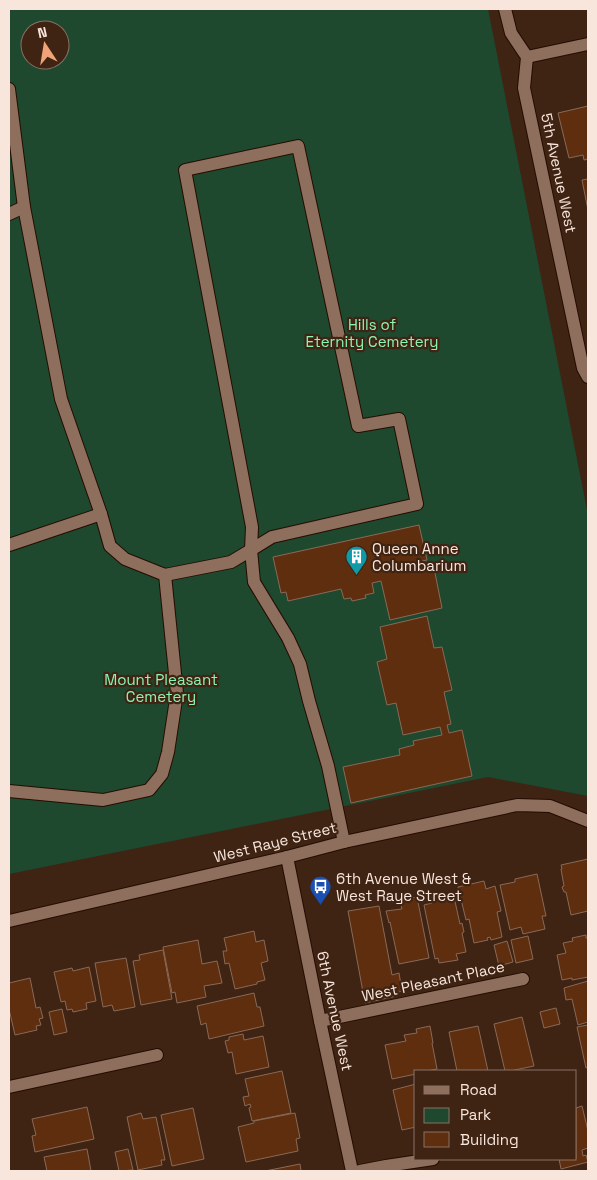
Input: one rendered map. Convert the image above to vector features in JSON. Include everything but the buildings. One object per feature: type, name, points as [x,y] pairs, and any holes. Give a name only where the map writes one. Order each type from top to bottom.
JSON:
[{"type":"street","points":[[506,9],[511,33],[527,57],[588,44]]},
{"type":"street","name":"5th Avenue West","points":[[527,57],[524,88],[583,368],[588,377]]},
{"type":"street","points":[[9,89],[24,207],[61,399],[101,514],[110,546],[125,559],[165,575],[232,562],[250,550],[272,536],[417,504],[399,419],[358,426],[298,146],[185,170],[252,527],[250,550],[254,582],[288,638],[300,664],[328,766],[344,842]]},
{"type":"street","points":[[9,214],[24,207]]},
{"type":"street","points":[[9,546],[101,514]]},
{"type":"street","points":[[9,791],[103,800],[149,790],[162,774],[168,752],[177,693],[165,575]]},
{"type":"street","name":"West Raye Street","points":[[9,921],[344,842],[517,805],[550,806],[588,821]]},
{"type":"street","name":"6th Avenue West","points":[[286,857],[352,1171]]},
{"type":"street","name":"West Pleasant Place","points":[[320,1021],[523,979]]},
{"type":"street","points":[[9,1087],[157,1055]]},
{"type":"street","points":[[360,1171],[426,1160]]},
{"type":"green space","points":[[9,9],[488,9],[588,515],[588,796],[488,777],[9,874]]},
{"type":"place","name":"Queen Anne Columbarium","points":[[356,576]]},
{"type":"place","name":"6th Avenue West & West Raye Street","points":[[320,906]]},
{"type":"park label","name":"Hills of Eternity Cemetery","points":[[372,332]]},
{"type":"park label","name":"Mount Pleasant Cemetery","points":[[161,688]]}]
